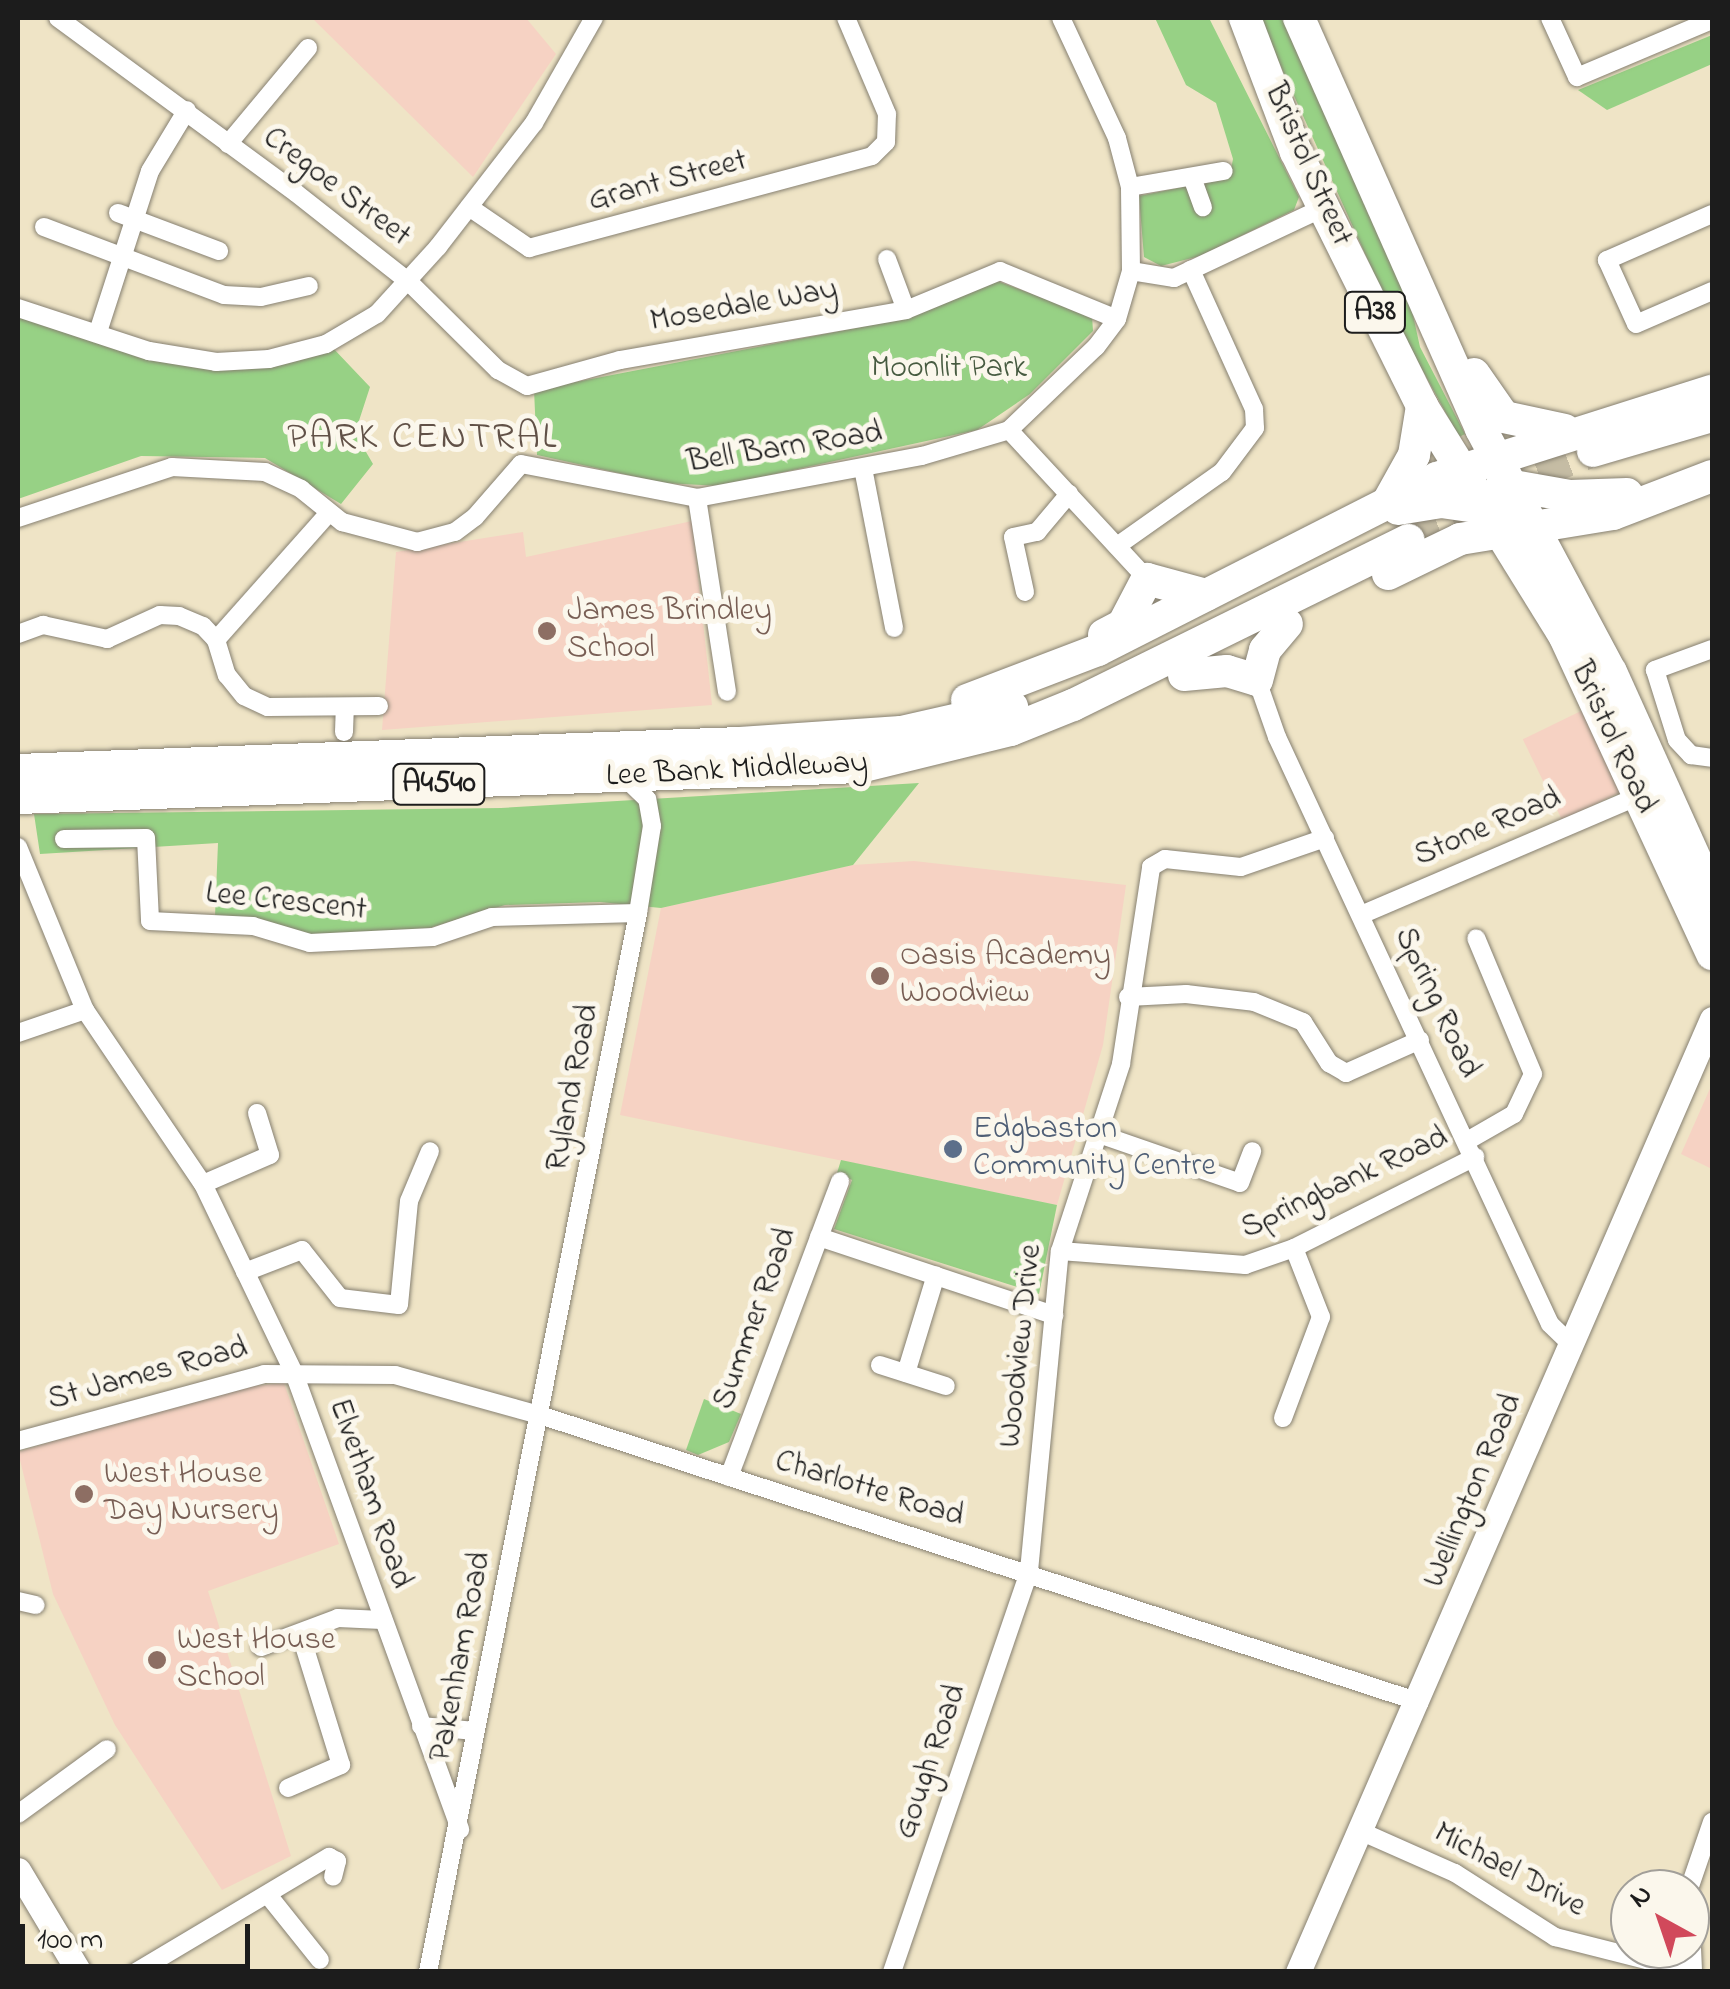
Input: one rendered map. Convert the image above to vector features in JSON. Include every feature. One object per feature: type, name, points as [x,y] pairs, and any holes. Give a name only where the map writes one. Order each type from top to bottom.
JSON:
[{"type":"highway","name":"Bristol Street","points":[[1244,18],[1324,208],[1422,406],[1460,468]]},
{"type":"highway","name":"Bristol Street","points":[[1299,18],[1427,308],[1499,495]]},
{"type":"highway","points":[[1427,308],[1457,341],[1504,417],[1590,450],[1712,436]]},
{"type":"highway","points":[[827,735],[978,697],[1098,650],[1324,534],[1409,525],[1499,495],[1712,391]]},
{"type":"highway","points":[[1409,525],[1422,406]]},
{"type":"highway","points":[[1590,450],[1712,416]]},
{"type":"highway","points":[[1184,675],[1228,671],[1257,680],[1265,650],[1287,624],[1409,525],[1460,468],[1538,528],[1613,514],[1712,476]]},
{"type":"highway","name":"A38","points":[[1460,468],[1499,495]]},
{"type":"highway","points":[[1409,525],[1499,495],[1598,498],[1680,488]]},
{"type":"highway","name":"Bristol Road","points":[[1499,495],[1712,954]]},
{"type":"highway","points":[[1581,619],[1564,564],[1613,514]]},
{"type":"highway","name":"Lee Bank Middleway","points":[[18,770],[902,732],[999,712],[1076,682],[1409,525]]},
{"type":"highway","name":"Lee Bank Middleway","points":[[18,798],[627,780],[860,767],[1011,730],[1073,705],[1409,525]]},
{"type":"highway","name":"Bristol Road","points":[[1538,528],[1712,896]]},
{"type":"highway","points":[[978,697],[1123,625],[1148,578],[1206,595]]},
{"type":"highway","points":[[860,767],[964,761],[1030,745],[1287,624]]},
{"type":"street","name":"Cregoe Street","points":[[58,18],[187,110],[408,281]]},
{"type":"street","points":[[18,308],[148,350],[216,362],[269,359],[326,344],[378,314],[469,207],[534,123],[594,18]]},
{"type":"street","name":"Grant Street","points":[[469,207],[520,245],[552,245],[872,156],[886,142],[887,114],[846,18]]},
{"type":"street","name":"Bell Barn Road","points":[[328,514],[417,542],[455,532],[475,517],[522,464],[696,498],[863,468],[981,442],[1009,430],[1118,318],[1131,271],[1130,187],[1117,138],[1061,18]]},
{"type":"street","points":[[1550,18],[1577,77],[1712,20]]},
{"type":"street","name":"Cregoe Street","points":[[228,144],[308,48]]},
{"type":"street","points":[[98,332],[125,256],[127,216],[164,139],[187,110]]},
{"type":"street","points":[[1130,187],[1193,180],[1224,171]]},
{"type":"street","points":[[1193,180],[1203,207]]},
{"type":"street","points":[[1131,271],[1174,278],[1324,208]]},
{"type":"street","points":[[1712,214],[1608,260],[1636,324],[1712,290]]},
{"type":"street","points":[[127,216],[219,252]]},
{"type":"street","points":[[44,227],[224,296],[261,297],[309,286]]},
{"type":"street","points":[[887,260],[906,310]]},
{"type":"street","name":"Mosedale Way","points":[[408,281],[498,370],[527,386],[620,360],[906,310],[1000,270],[1118,318]]},
{"type":"street","points":[[1117,546],[1222,472],[1256,428],[1254,409],[1191,270]]},
{"type":"street","points":[[1009,430],[1148,578]]},
{"type":"street","points":[[18,518],[172,467],[266,472],[301,489],[328,514],[216,640]]},
{"type":"street","points":[[863,468],[894,628]]},
{"type":"street","points":[[1025,592],[1012,537],[1037,532],[1068,494]]},
{"type":"street","points":[[696,498],[727,692]]},
{"type":"street","points":[[18,634],[43,625],[107,639],[160,615],[203,626],[216,640],[219,660],[244,696],[268,707],[378,706]]},
{"type":"street","points":[[1712,650],[1655,670],[1677,740],[1691,755],[1712,758]]},
{"type":"street","name":"Spring Road","points":[[1257,680],[1325,838],[1550,1324],[1571,1344]]},
{"type":"street","points":[[344,732],[345,708]]},
{"type":"street","name":"Ryland Road","points":[[543,1416],[652,826],[647,799],[627,780]]},
{"type":"street","name":"Stone Road","points":[[1362,915],[1639,796]]},
{"type":"street","name":"Lee Crescent","points":[[64,839],[124,835],[146,838],[150,921],[253,926],[310,942],[372,944],[433,937],[492,917],[638,914]]},
{"type":"street","name":"Woodview Drive","points":[[1028,1571],[1060,1251],[1120,1064],[1151,866],[1165,860],[1241,867],[1325,838]]},
{"type":"street","name":"Elvetham Road","points":[[18,847],[85,1010],[203,1184],[294,1373],[460,1832]]},
{"type":"street","name":"Springbank Road","points":[[1060,1251],[1219,1267],[1294,1248],[1471,1149],[1514,1114],[1533,1074],[1476,938]]},
{"type":"street","points":[[1128,997],[1186,994],[1254,1002],[1303,1022],[1330,1064],[1346,1073],[1420,1040]]},
{"type":"street","points":[[18,1033],[85,1010]]},
{"type":"street","name":"Wellington Road","points":[[1298,1972],[1710,1028]]},
{"type":"street","points":[[203,1184],[270,1156],[257,1113]]},
{"type":"street","points":[[1096,1132],[1240,1183],[1252,1152]]},
{"type":"street","points":[[245,1272],[302,1250],[340,1298],[399,1305],[409,1200],[430,1150]]},
{"type":"street","name":"Summer Road","points":[[729,1477],[840,1182]]},
{"type":"street","points":[[819,1238],[1054,1314]]},
{"type":"street","points":[[1282,1418],[1321,1317],[1294,1248]]},
{"type":"street","points":[[906,1373],[936,1276]]},
{"type":"street","points":[[880,1365],[946,1386]]},
{"type":"street","name":"Charlotte Road","points":[[294,1373],[395,1375],[543,1416],[1028,1571],[1419,1702]]},
{"type":"street","name":"St James Road","points":[[18,1441],[264,1374],[294,1373]]},
{"type":"street","name":"Pakenham Road","points":[[428,1972],[543,1416]]},
{"type":"street","name":"Gough Road","points":[[892,1972],[1028,1571]]},
{"type":"street","points":[[261,1646],[302,1636],[338,1618],[382,1620]]},
{"type":"street","points":[[288,1788],[341,1765],[302,1636]]},
{"type":"street","points":[[421,1726],[475,1731]]},
{"type":"street","points":[[18,1814],[106,1749]]},
{"type":"street","points":[[1696,1869],[1712,1822]]},
{"type":"street","name":"Michael Drive","points":[[1360,1831],[1455,1873],[1556,1937],[1693,1970]]},
{"type":"street","points":[[136,1972],[329,1857],[337,1861],[333,1877]]},
{"type":"street","points":[[20,1882],[79,1972]]},
{"type":"street","points":[[268,1894],[320,1960]]},
{"type":"shaded area","points":[[312,18],[526,18],[556,54],[473,177]]},
{"type":"shaded area","name":"James Brindley School","points":[[692,521],[712,705],[382,730],[396,552],[523,532],[526,557]]},
{"type":"shaded area","points":[[1583,710],[1622,791],[1562,820],[1523,739]]},
{"type":"shaded area","name":"Oasis Academy Woodview","points":[[914,861],[1126,885],[1103,1045],[1057,1205],[620,1115],[661,908],[853,865]]},
{"type":"shaded area","points":[[1712,1084],[1712,1169],[1681,1154]]},
{"type":"shaded area","name":"West House School","points":[[284,1383],[339,1544],[208,1591],[291,1856],[222,1890],[115,1725],[53,1594],[18,1452],[225,1389]]},
{"type":"green space","points":[[1155,18],[1209,18],[1299,197],[1294,210],[1200,256],[1161,266],[1144,257],[1139,196],[1188,186],[1210,205],[1204,183],[1230,174],[1233,159],[1216,103],[1186,85]]},
{"type":"green space","points":[[1259,18],[1285,18],[1405,279],[1420,347],[1465,434],[1459,437],[1394,318]]},
{"type":"green space","points":[[1712,35],[1712,64],[1607,110],[1578,90]]},
{"type":"green space","name":"Moonlit Park","points":[[989,278],[1092,316],[1093,331],[1030,394],[977,430],[720,486],[664,483],[537,455],[534,390],[861,327]]},
{"type":"green space","points":[[18,316],[68,327],[147,360],[271,366],[332,347],[370,387],[355,433],[373,464],[341,504],[265,458],[141,456],[18,499]]},
{"type":"green space","points":[[919,783],[853,865],[661,908],[600,902],[505,905],[426,929],[367,936],[310,934],[215,916],[218,843],[40,854],[34,814],[501,808]]},
{"type":"green space","points":[[841,1160],[1057,1205],[1039,1294],[834,1229],[852,1180],[837,1173]]},
{"type":"green space","points":[[704,1399],[741,1414],[729,1442],[698,1455],[686,1450]]},
{"type":"tunnel","points":[[1493,489],[1593,451]]},
{"type":"tunnel","points":[[1409,540],[1499,507]]},
{"type":"place","name":"James Brindley School","points":[[547,631]]},
{"type":"place","name":"Oasis Academy Woodview","points":[[880,976]]},
{"type":"place","name":"Edgbaston Community Centre","points":[[953,1149]]},
{"type":"place","name":"West House Day Nursery","points":[[84,1494]]},
{"type":"place","name":"West House School","points":[[157,1660]]},
{"type":"district","name":"PARK CENTRAL","points":[[423,439]]}]
